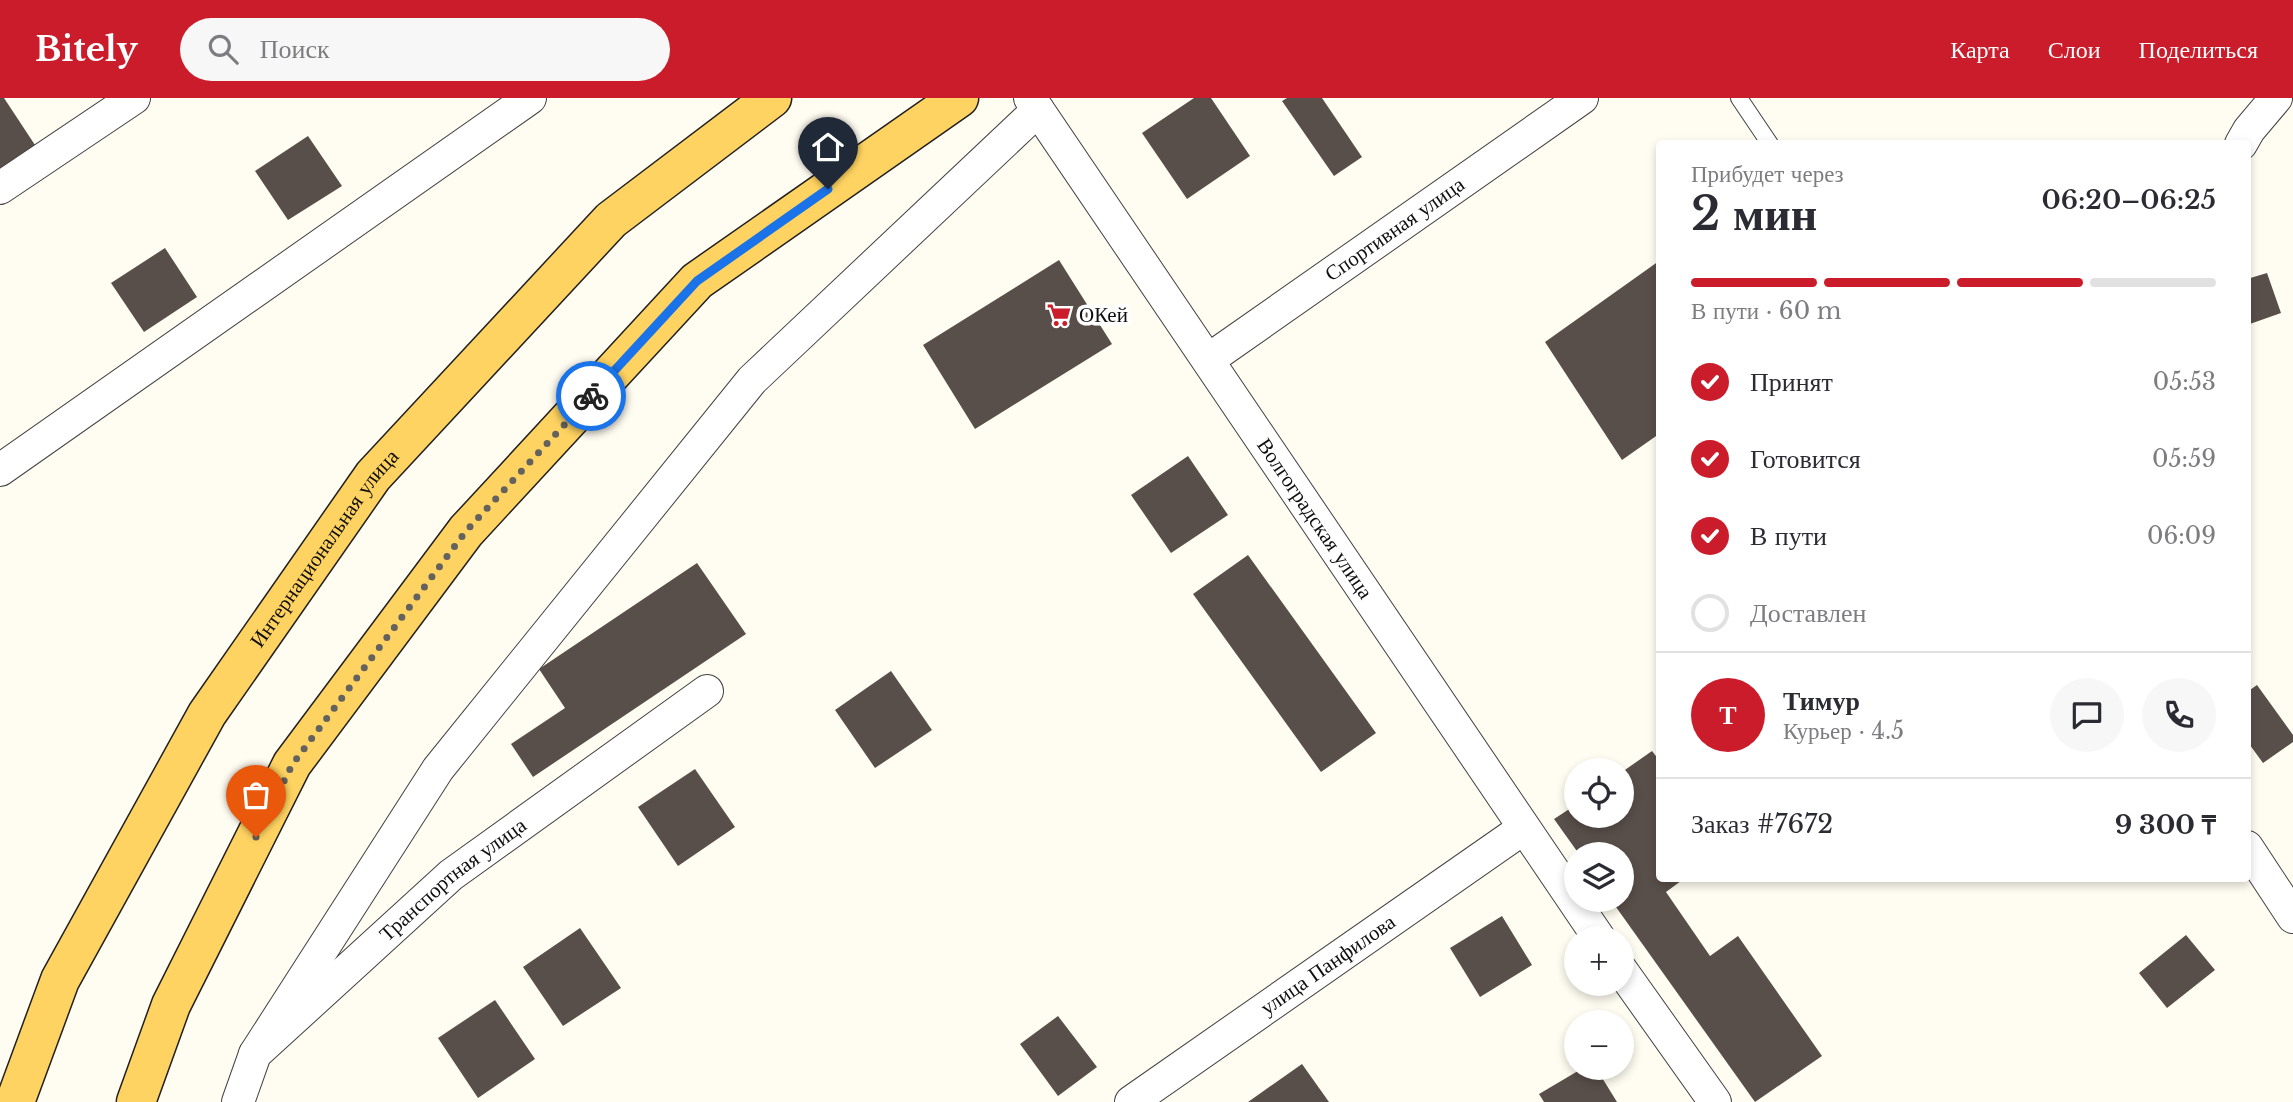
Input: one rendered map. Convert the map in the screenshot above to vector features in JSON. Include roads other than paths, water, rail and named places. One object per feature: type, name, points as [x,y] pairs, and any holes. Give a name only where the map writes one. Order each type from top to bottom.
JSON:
[{"type":"main road","name":"Интернациональная улица","points":[[15,1102],[60,980],[207,714],[373,476],[611,220],[772,98]]},
{"type":"main road","points":[[136,1102],[171,1005],[292,765],[466,531],[697,281],[959,98]]},
{"type":"street","points":[[0,188],[134,98]]},
{"type":"street","points":[[0,470],[530,98]]},
{"type":"street","name":"Спортивная улица","points":[[1208,360],[1582,98]]},
{"type":"street","points":[[2243,140],[2276,98]]},
{"type":"street","points":[[255,1054],[438,769],[752,380],[1034,104]]},
{"type":"street","name":"Волгоградская улица","points":[[1034,104],[1591,926]]},
{"type":"street","name":"Транспортная улица","points":[[237,1102],[255,1054],[451,875],[707,691]]},
{"type":"street","name":"улица Панфилова","points":[[1131,1102],[1524,828]]},
{"type":"street","points":[[2251,853],[2293,917]]},
{"type":"street","points":[[1634,988],[1715,1102]]},
{"type":"lane","points":[[1738,98],[1767,140]]},
{"type":"place","name":"ОКей","points":[[1059,315]]}]
